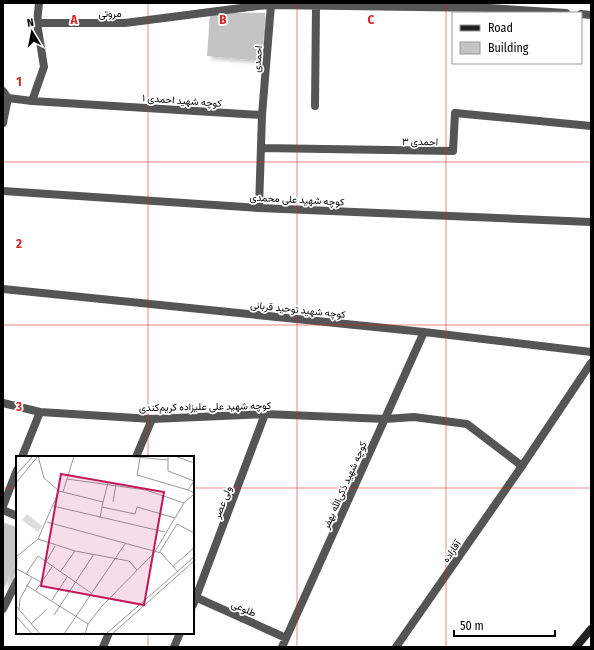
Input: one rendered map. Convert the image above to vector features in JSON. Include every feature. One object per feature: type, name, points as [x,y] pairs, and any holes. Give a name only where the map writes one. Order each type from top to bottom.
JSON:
[{"type":"main road","points":[[576,647],[591,628]]},
{"type":"street","points":[[32,101],[44,67],[36,23],[39,3]]},
{"type":"street","name":"مروتی","points":[[36,23],[125,23],[257,4],[489,8],[551,12]]},
{"type":"street","name":"احمدی","points":[[262,115],[272,5]]},
{"type":"street","points":[[315,106],[316,6]]},
{"type":"street","points":[[3,91],[8,98],[3,123]]},
{"type":"street","name":"کوچه شهید احمدی ۱","points":[[8,98],[32,101],[262,115]]},
{"type":"street","name":"احمدی ۳","points":[[261,148],[453,151],[455,113],[591,126]]},
{"type":"street","points":[[259,208],[262,115]]},
{"type":"street","name":"کوچه شهید علی محمدی","points":[[3,191],[259,208],[591,222]]},
{"type":"street","name":"کوچه شهید توحید قربانی","points":[[3,289],[424,332],[591,352]]},
{"type":"street","name":"کوچه شهید ذکی‌الله بهفر","points":[[282,647],[424,332]]},
{"type":"street","name":"آقازاده","points":[[396,647],[522,466],[591,363]]},
{"type":"street","name":"کوچه شهید علی علیزاده کریم‌کندی","points":[[3,403],[40,412],[152,419],[265,414],[385,419]]},
{"type":"street","points":[[22,456],[40,412]]},
{"type":"street","name":"ولی عصر","points":[[194,599],[265,414]]},
{"type":"street","points":[[385,419],[414,417],[467,424],[522,466]]},
{"type":"street","points":[[136,456],[152,419]]},
{"type":"street","points":[[3,506],[16,473]]},
{"type":"street","points":[[3,510],[16,516]]},
{"type":"street","points":[[3,609],[16,583]]},
{"type":"street","name":"طلوعی","points":[[194,599],[286,638]]},
{"type":"street","points":[[103,647],[109,634]]},
{"type":"street","points":[[174,647],[180,634]]},
{"type":"building","points":[[210,13],[265,13],[262,61],[207,56]]},
{"type":"building","points":[[3,522],[16,528],[16,561],[3,591]]}]
